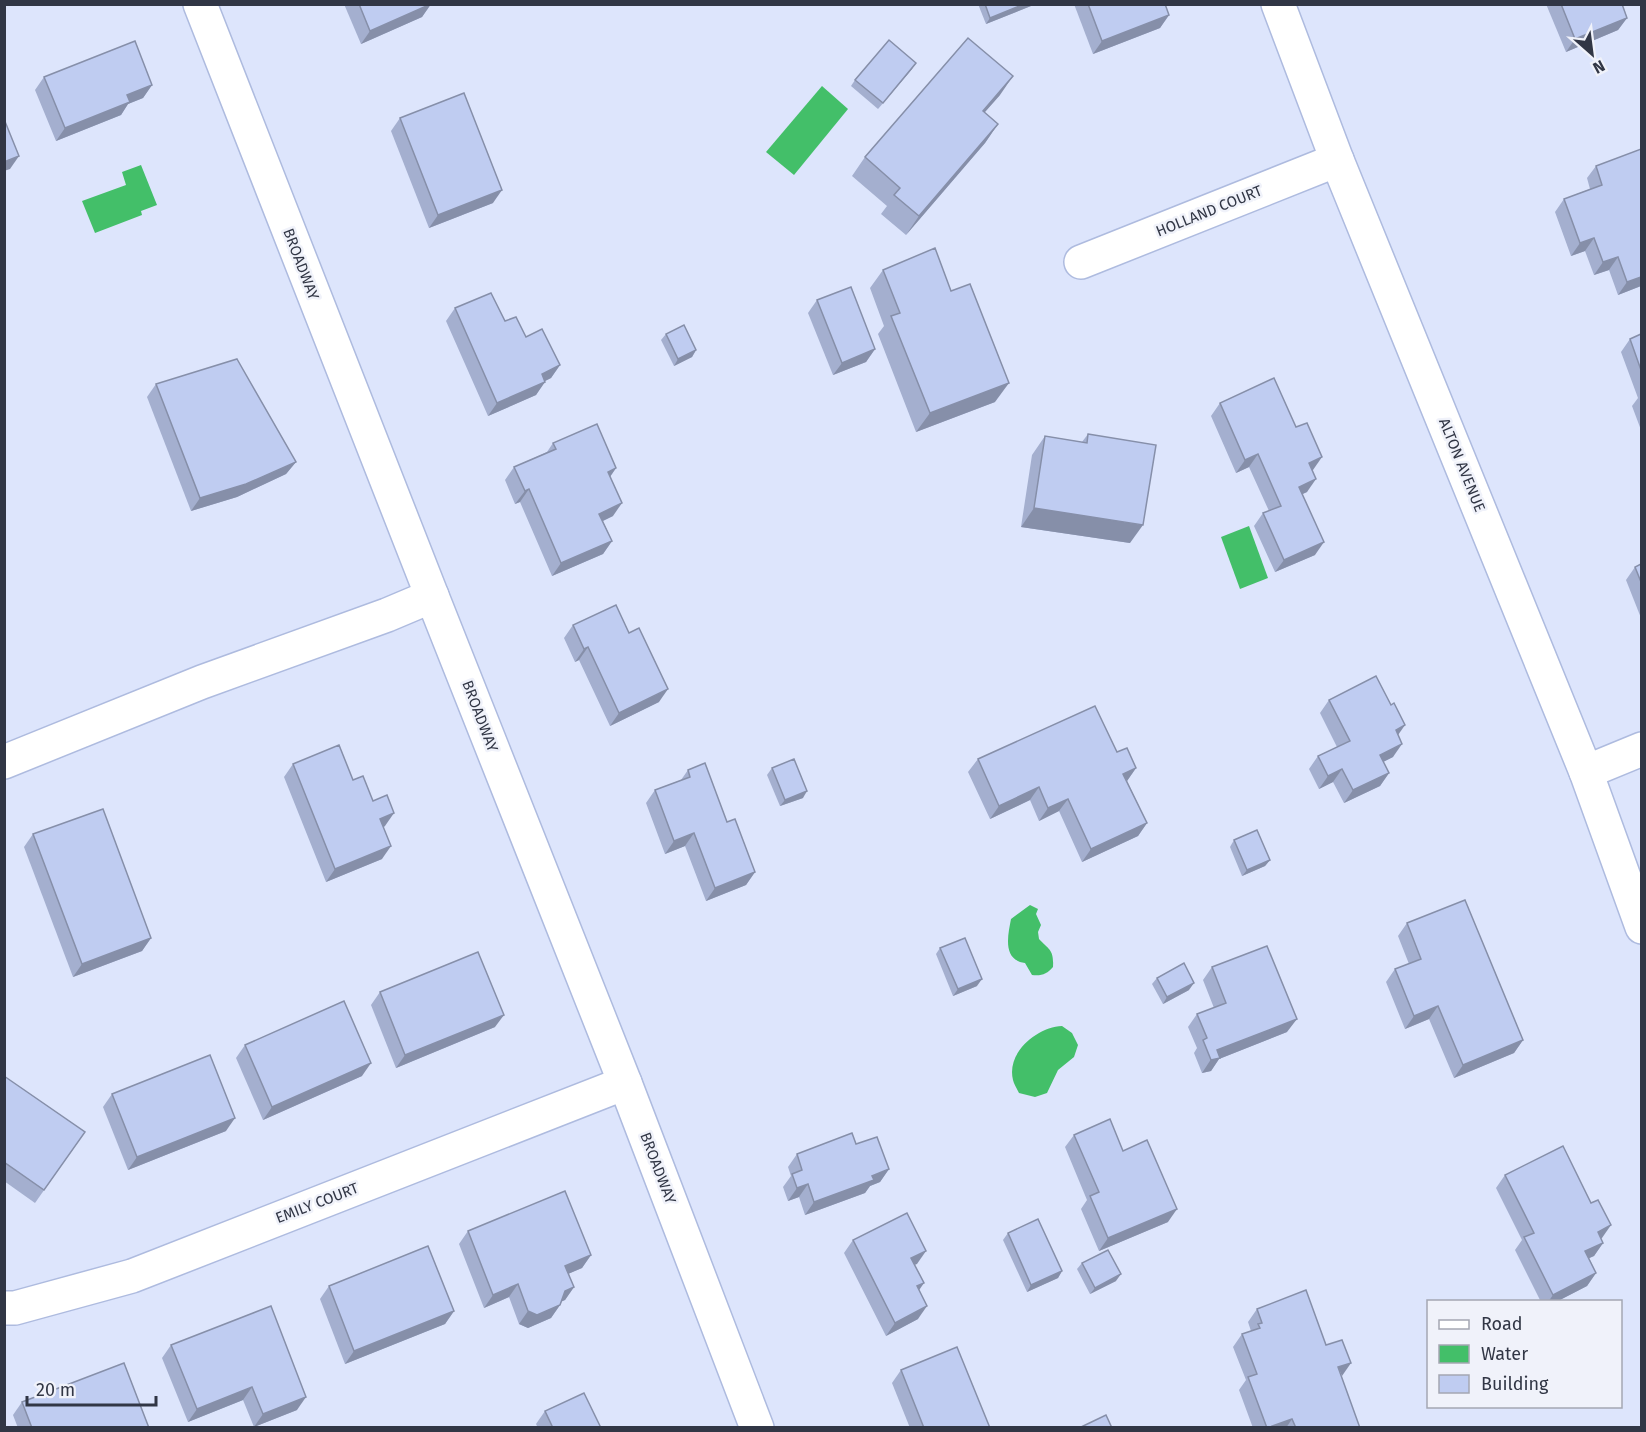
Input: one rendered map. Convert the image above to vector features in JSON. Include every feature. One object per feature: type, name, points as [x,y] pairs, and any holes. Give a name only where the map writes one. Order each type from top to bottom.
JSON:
[{"type":"street","name":"BROADWAY","points":[[200,4],[625,1083],[758,1428]]},
{"type":"street","name":"ALTON AVENUE","points":[[1278,4],[1337,160],[1586,772],[1641,927]]},
{"type":"street","name":"HOLLAND COURT","points":[[1081,262],[1337,160]]},
{"type":"street","points":[[4,762],[202,682],[387,615],[432,596]]},
{"type":"street","points":[[1586,772],[1641,749]]},
{"type":"street","name":"EMILY COURT","points":[[4,1308],[15,1308],[132,1276],[625,1083]]},
{"type":"water","points":[[822,86],[848,109],[794,175],[766,152]]},
{"type":"water","points":[[141,165],[157,205],[141,211],[142,215],[95,233],[82,201],[126,185],[122,172]]},
{"type":"water","points":[[1249,526],[1268,578],[1240,589],[1221,537]]},
{"type":"water","points":[[1030,905],[1038,909],[1036,914],[1041,925],[1038,932],[1039,939],[1050,950],[1053,957],[1053,967],[1041,975],[1032,975],[1025,963],[1013,957],[1008,946],[1011,919]]},
{"type":"water","points":[[1062,1026],[1072,1033],[1078,1045],[1074,1057],[1058,1070],[1047,1093],[1035,1097],[1019,1093],[1013,1080],[1012,1070],[1019,1051],[1034,1036],[1053,1027]]},
{"type":"building","points":[[359,4],[431,4],[370,31]]},
{"type":"building","points":[[985,4],[1024,4],[990,18]]},
{"type":"building","points":[[1088,4],[1165,4],[1169,15],[1102,41]]},
{"type":"building","points":[[1561,4],[1622,4],[1627,18],[1575,39]]},
{"type":"building","points":[[968,38],[1013,76],[983,111],[998,124],[919,216],[894,195],[900,188],[865,157]]},
{"type":"building","points":[[889,40],[916,63],[883,103],[855,80]]},
{"type":"building","points":[[135,41],[152,85],[127,95],[130,102],[65,128],[44,77]]},
{"type":"building","points":[[464,93],[502,190],[438,215],[400,118]]},
{"type":"building","points":[[4,119],[19,156],[4,162]]},
{"type":"building","points":[[1641,149],[1641,277],[1627,282],[1618,257],[1603,262],[1594,238],[1580,243],[1564,199],[1602,185],[1596,166]]},
{"type":"building","points":[[935,248],[951,291],[970,284],[1009,383],[930,413],[891,316],[900,313],[883,270]]},
{"type":"building","points":[[851,287],[875,349],[842,363],[817,300]]},
{"type":"building","points":[[491,293],[505,321],[516,317],[526,337],[542,329],[560,365],[542,374],[545,382],[497,403],[455,308]]},
{"type":"building","points":[[684,325],[696,350],[678,359],[666,334]]},
{"type":"building","points":[[1641,334],[1641,370],[1630,339]]},
{"type":"building","points":[[237,359],[296,462],[246,484],[200,498],[156,384]]},
{"type":"building","points":[[1274,378],[1296,427],[1307,423],[1322,457],[1309,463],[1316,479],[1299,487],[1324,542],[1284,560],[1263,513],[1281,506],[1258,454],[1245,460],[1220,403]]},
{"type":"building","points":[[597,424],[616,468],[608,472],[622,503],[599,514],[612,541],[561,563],[529,489],[525,491],[514,467],[556,449],[553,443]]},
{"type":"building","points":[[1088,434],[1156,445],[1143,525],[1034,508],[1045,436],[1087,443]]},
{"type":"building","points":[[1641,564],[1641,582],[1635,567]]},
{"type":"building","points":[[616,605],[629,633],[639,628],[668,689],[619,713],[588,647],[584,649],[573,625]]},
{"type":"building","points":[[1376,676],[1391,705],[1394,703],[1405,725],[1396,730],[1402,744],[1380,755],[1389,773],[1353,790],[1342,769],[1328,776],[1318,756],[1350,741],[1329,700]]},
{"type":"building","points":[[1095,706],[1117,752],[1127,748],[1136,768],[1123,774],[1147,823],[1091,849],[1068,799],[1048,808],[1039,787],[999,806],[978,759]]},
{"type":"building","points":[[339,745],[353,780],[363,776],[373,801],[387,795],[394,813],[380,819],[391,846],[335,869],[293,764]]},
{"type":"building","points":[[794,759],[807,791],[785,800],[772,768]]},
{"type":"building","points":[[705,763],[727,822],[735,819],[755,872],[715,888],[694,833],[674,841],[655,790],[690,777],[688,770]]},
{"type":"building","points":[[103,809],[151,938],[82,964],[33,834]]},
{"type":"building","points":[[1257,830],[1270,860],[1247,870],[1234,840]]},
{"type":"building","points":[[1465,900],[1523,1040],[1463,1065],[1438,1006],[1414,1016],[1395,969],[1421,959],[1407,923]]},
{"type":"building","points":[[965,938],[982,979],[958,989],[940,948]]},
{"type":"building","points":[[1267,946],[1297,1019],[1217,1050],[1220,1058],[1211,1060],[1203,1040],[1207,1038],[1197,1014],[1226,1003],[1212,967]]},
{"type":"building","points":[[478,952],[504,1015],[405,1055],[380,992]]},
{"type":"building","points":[[1184,963],[1194,983],[1167,997],[1157,978]]},
{"type":"building","points":[[344,1001],[371,1063],[272,1107],[245,1045]]},
{"type":"building","points":[[210,1055],[235,1118],[137,1157],[112,1094]]},
{"type":"building","points":[[4,1076],[85,1132],[44,1190],[4,1162]]},
{"type":"building","points":[[1110,1119],[1123,1151],[1147,1140],[1177,1209],[1108,1238],[1090,1196],[1099,1192],[1074,1135]]},
{"type":"building","points":[[852,1133],[856,1144],[877,1137],[889,1169],[872,1176],[874,1180],[814,1202],[808,1184],[797,1188],[792,1174],[802,1170],[797,1154]]},
{"type":"building","points":[[1563,1146],[1591,1203],[1598,1200],[1611,1225],[1598,1232],[1603,1243],[1585,1251],[1596,1273],[1553,1295],[1524,1237],[1534,1233],[1505,1175]]},
{"type":"building","points":[[565,1191],[591,1255],[565,1266],[574,1287],[565,1291],[560,1305],[537,1315],[528,1311],[518,1284],[493,1295],[468,1231]]},
{"type":"building","points":[[907,1213],[926,1251],[911,1258],[924,1283],[917,1286],[927,1306],[895,1323],[853,1240]]},
{"type":"building","points":[[1038,1219],[1062,1271],[1031,1285],[1008,1233]]},
{"type":"building","points":[[428,1246],[454,1311],[354,1351],[329,1286]]},
{"type":"building","points":[[1108,1250],[1121,1274],[1095,1288],[1082,1263]]},
{"type":"building","points":[[1306,1290],[1326,1345],[1342,1340],[1351,1363],[1338,1367],[1360,1428],[1296,1428],[1292,1419],[1267,1428],[1248,1377],[1257,1374],[1242,1334],[1260,1328],[1258,1324],[1262,1323],[1257,1309]]},
{"type":"building","points":[[271,1306],[306,1397],[263,1414],[252,1387],[197,1409],[171,1345]]},
{"type":"building","points":[[957,1347],[990,1428],[924,1428],[901,1370]]},
{"type":"building","points":[[124,1363],[149,1428],[32,1428],[22,1402]]},
{"type":"building","points":[[584,1393],[601,1428],[553,1428],[545,1411]]},
{"type":"building","points":[[1106,1415],[1112,1428],[1079,1428]]}]
